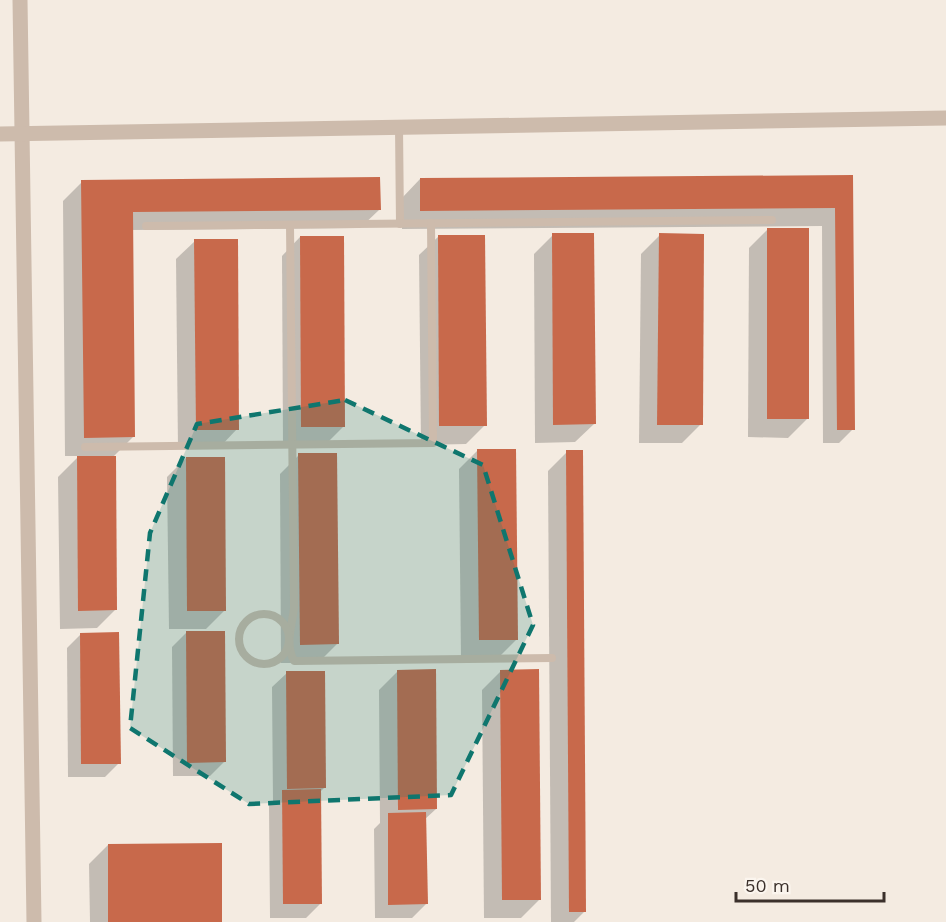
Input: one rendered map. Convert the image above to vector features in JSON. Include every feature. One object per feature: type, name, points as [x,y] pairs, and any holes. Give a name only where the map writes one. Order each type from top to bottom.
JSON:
[{"type":"street","points":[[20,0],[34,922]]},
{"type":"street","points":[[0,134],[946,118]]},
{"type":"lane","points":[[399,127],[400,224]]},
{"type":"lane","points":[[146,226],[772,220]]},
{"type":"lane","points":[[85,447],[433,443],[431,223]]},
{"type":"lane","points":[[290,225],[294,608],[289,640],[283,656],[268,664],[251,660],[245,655],[239,639],[245,623],[252,617],[269,614],[284,623],[289,640],[291,655],[294,661],[552,658]]},
{"type":"highlighted area","points":[[345,400],[483,465],[533,625],[451,795],[249,804],[130,728],[150,533],[197,424]]},
{"type":"building","points":[[853,175],[855,430],[837,430],[835,208],[420,211],[420,178]]},
{"type":"building","points":[[380,177],[381,210],[133,212],[135,437],[84,438],[81,180]]},
{"type":"building","points":[[767,228],[809,228],[809,419],[767,419]]},
{"type":"building","points":[[552,233],[594,233],[596,424],[553,425]]},
{"type":"building","points":[[659,233],[704,234],[703,425],[657,425]]},
{"type":"building","points":[[438,235],[485,235],[487,426],[439,426]]},
{"type":"building","points":[[300,236],[344,236],[345,427],[301,427]]},
{"type":"building","points":[[194,239],[238,239],[239,430],[196,430]]},
{"type":"building","points":[[477,449],[516,449],[518,640],[479,640]]},
{"type":"building","points":[[566,450],[583,450],[586,912],[569,912]]},
{"type":"building","points":[[298,453],[337,453],[339,644],[300,645]]},
{"type":"building","points":[[77,456],[116,456],[117,610],[78,611]]},
{"type":"building","points":[[186,457],[225,457],[226,611],[187,611]]},
{"type":"building","points":[[186,631],[225,631],[226,762],[187,763]]},
{"type":"building","points":[[119,632],[121,764],[81,764],[80,633]]},
{"type":"building","points":[[436,669],[437,809],[398,810],[397,670]]},
{"type":"building","points":[[539,669],[541,900],[502,900],[500,670]]},
{"type":"building","points":[[286,671],[325,671],[326,788],[287,789]]},
{"type":"building","points":[[321,789],[322,904],[283,904],[282,790]]},
{"type":"building","points":[[426,812],[428,904],[388,905],[388,813]]},
{"type":"building","points":[[222,843],[222,922],[108,922],[108,844]]}]
